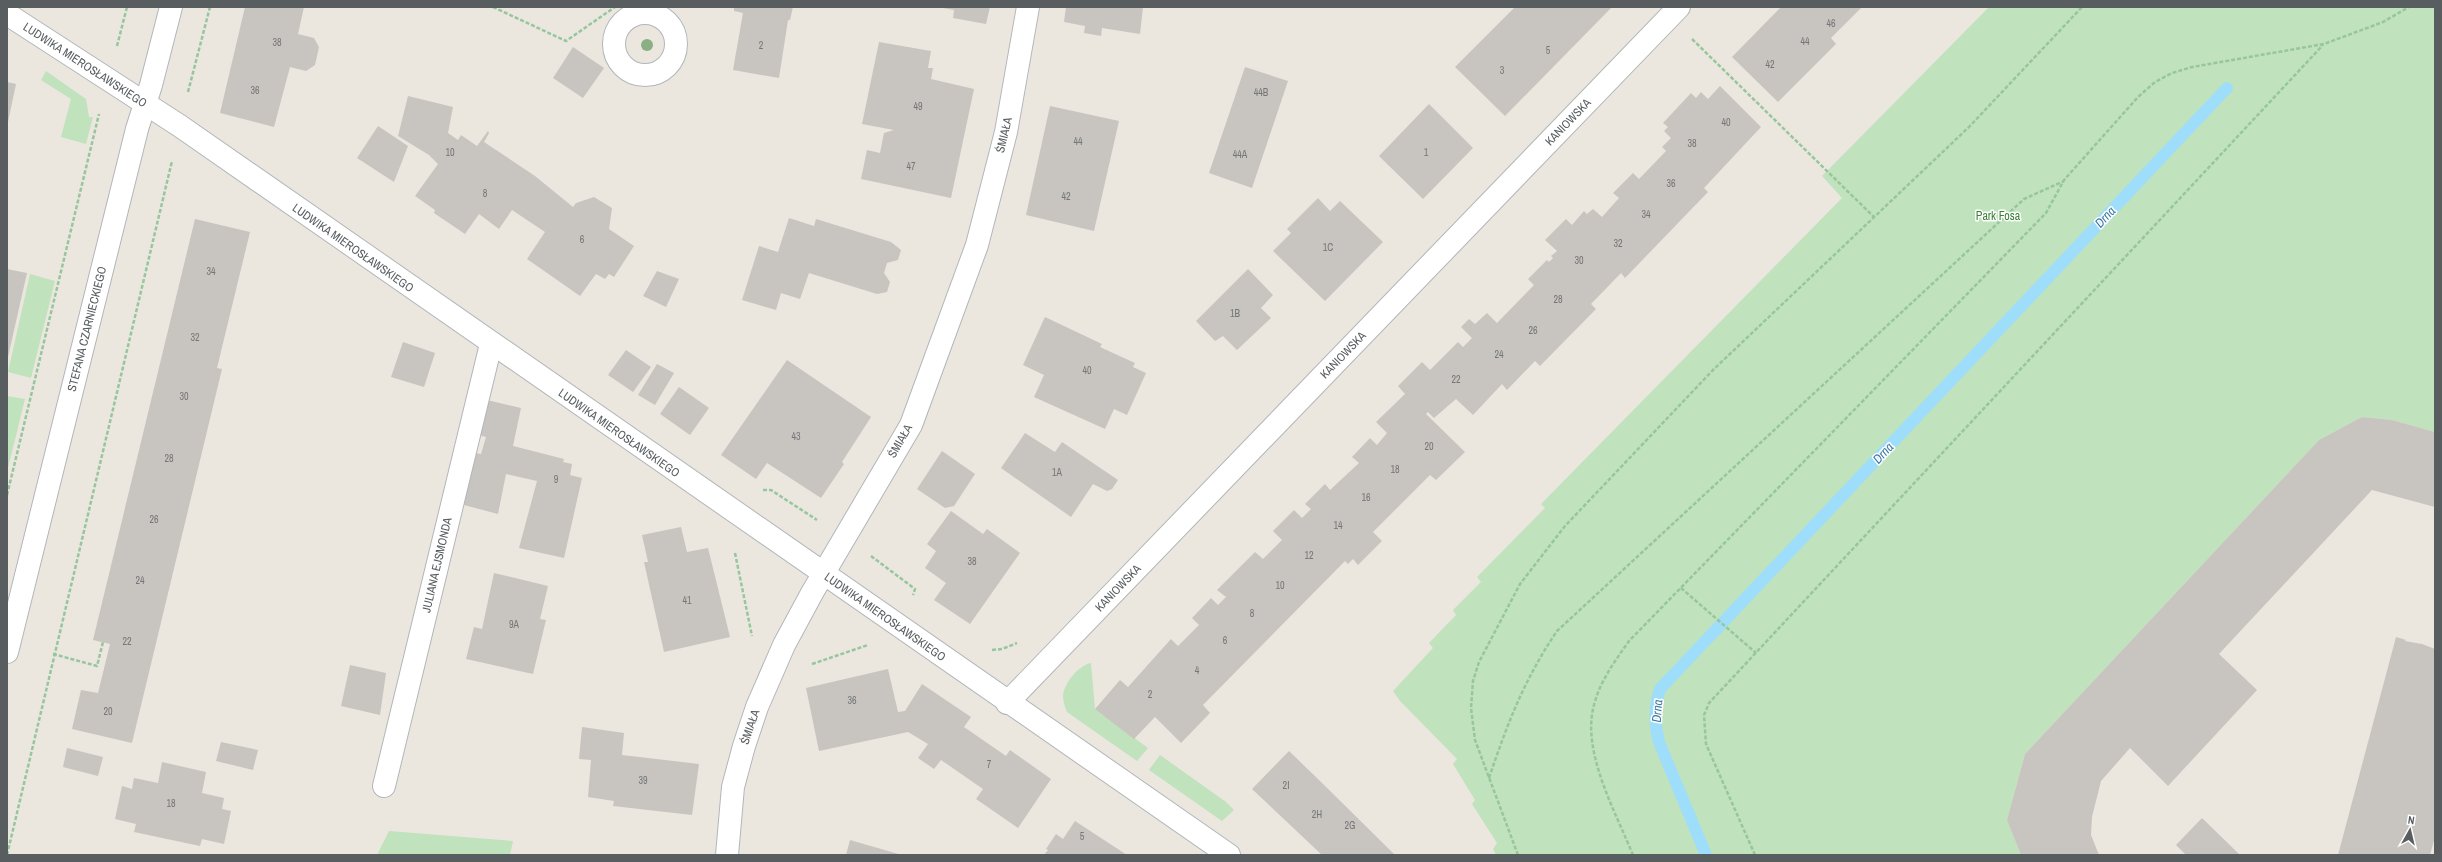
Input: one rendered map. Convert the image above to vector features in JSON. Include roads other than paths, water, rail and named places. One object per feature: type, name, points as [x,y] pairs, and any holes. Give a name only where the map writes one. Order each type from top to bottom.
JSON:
[{"type":"street","name":"STEFANA CZARNIECKIEGO","points":[[7,652],[137,129],[171,7]]},
{"type":"street","name":"ŚMIAŁA","points":[[727,855],[733,787],[744,746],[757,707],[784,645],[823,573],[911,425],[977,245],[1006,132],[1028,7]]},
{"type":"street","name":"KANIOWSKA","points":[[1007,703],[1679,7]]},
{"type":"street","name":"LUDWIKA MIEROSŁAWSKIEGO","points":[[7,14],[180,126],[491,344],[823,573],[1007,703],[1229,855]]},
{"type":"street","name":"JULIANA EJSMONDA","points":[[384,786],[491,344]]},
{"type":"waterway","name":"Drna","points":[[1706,855],[1659,742],[1655,716],[1660,689],[2227,88]]},
{"type":"park label","name":"Park Fosa","points":[[1998,216]]}]
